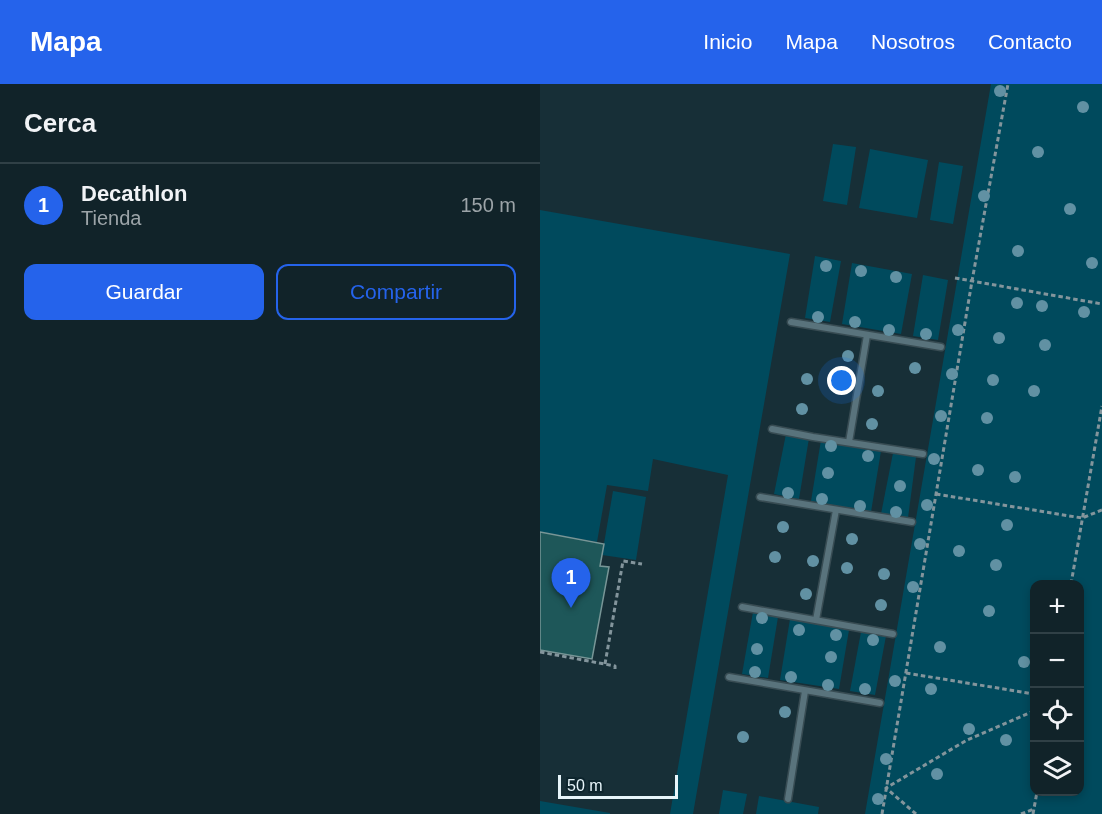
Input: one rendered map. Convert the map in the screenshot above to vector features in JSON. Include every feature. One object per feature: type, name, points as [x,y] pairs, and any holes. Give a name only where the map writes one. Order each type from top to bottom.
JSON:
[{"type":"lane","points":[[791,322],[941,347]]},
{"type":"lane","points":[[849,442],[867,335]]},
{"type":"lane","points":[[772,429],[922,454]]},
{"type":"lane","points":[[760,497],[912,522]]},
{"type":"lane","points":[[816,620],[836,510]]},
{"type":"lane","points":[[741,607],[893,634]]},
{"type":"lane","points":[[729,677],[880,703]]},
{"type":"lane","points":[[788,799],[805,691]]},
{"type":"path","points":[[882,814],[972,281],[1008,84]]},
{"type":"path","points":[[955,278],[1102,304]]},
{"type":"path","points":[[1072,580],[1102,406]]},
{"type":"path","points":[[936,494],[1082,518],[1102,510]]},
{"type":"path","points":[[605,664],[623,561],[642,564]]},
{"type":"path","points":[[540,652],[615,666],[615,669]]},
{"type":"path","points":[[906,673],[1030,693]]},
{"type":"path","points":[[886,788],[967,740],[1030,713]]},
{"type":"path","points":[[886,788],[916,814]]},
{"type":"path","points":[[1033,814],[1036,796]]},
{"type":"path","points":[[1021,814],[1034,809]]},
{"type":"shaded area","points":[[991,84],[1102,84],[1102,814],[865,814]]},
{"type":"shaded area","points":[[833,144],[856,147],[847,205],[823,201]]},
{"type":"shaded area","points":[[870,149],[928,160],[917,218],[859,208]]},
{"type":"shaded area","points":[[939,162],[963,166],[953,224],[930,220]]},
{"type":"shaded area","points":[[540,210],[790,254],[693,814],[670,814],[728,475],[653,459],[648,491],[607,485],[597,542],[540,532]]},
{"type":"shaded area","points":[[815,256],[841,261],[830,322],[805,318]]},
{"type":"shaded area","points":[[852,263],[912,274],[901,334],[842,324]]},
{"type":"shaded area","points":[[923,275],[948,280],[938,340],[913,336]]},
{"type":"shaded area","points":[[786,434],[809,438],[799,499],[774,494]]},
{"type":"shaded area","points":[[821,440],[881,451],[871,512],[811,501]]},
{"type":"shaded area","points":[[893,453],[916,457],[908,518],[881,514]]},
{"type":"shaded area","points":[[613,491],[646,497],[636,560],[602,555]]},
{"type":"shaded area","points":[[753,612],[778,617],[768,678],[742,674]]},
{"type":"shaded area","points":[[790,619],[849,630],[839,689],[780,680]]},
{"type":"shaded area","points":[[861,632],[886,636],[875,695],[850,691]]},
{"type":"shaded area","points":[[723,790],[747,794],[743,814],[719,814]]},
{"type":"shaded area","points":[[759,796],[819,807],[818,814],[756,814]]},
{"type":"shaded area","points":[[540,801],[610,813],[610,814],[540,814]]},
{"type":"building","points":[[540,532],[604,544],[600,566],[609,567],[592,659],[540,650]]},
{"type":"place","name":"Decathlon","points":[[571,608]]}]
